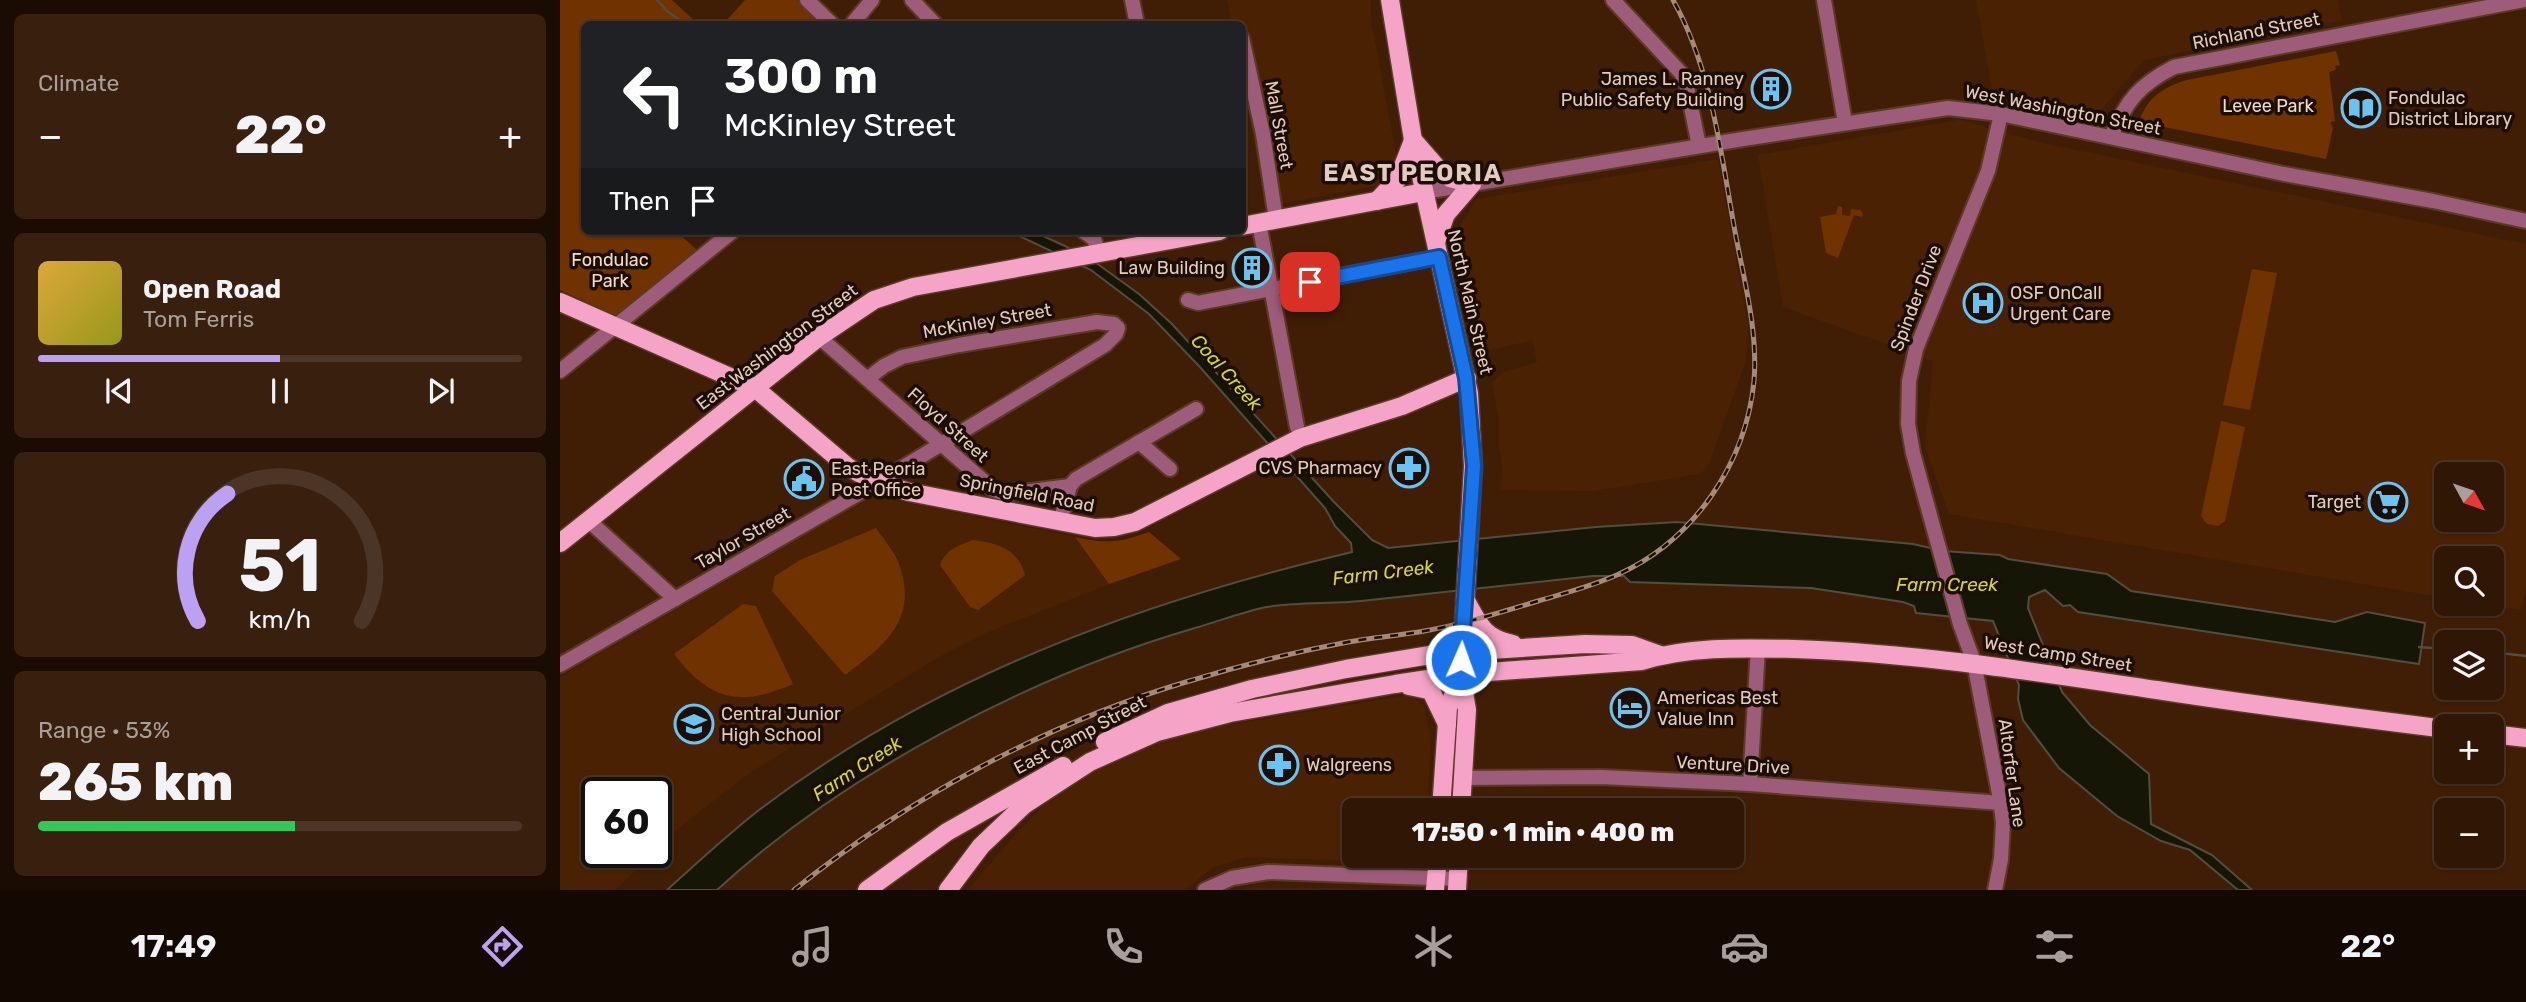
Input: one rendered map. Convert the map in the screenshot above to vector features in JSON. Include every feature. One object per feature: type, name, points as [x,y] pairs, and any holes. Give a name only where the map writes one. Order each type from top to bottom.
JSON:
[{"type":"main road","name":"North Main Street","points":[[1390,0],[1413,140],[1466,378],[1474,466],[1461,674],[1467,710],[1461,798]]},
{"type":"main road","points":[[1413,140],[1441,172],[1450,178],[1472,184],[1446,214],[1437,250]]},
{"type":"main road","points":[[1377,201],[1398,179],[1409,157],[1413,140]]},
{"type":"main road","points":[[1259,223],[1424,192]]},
{"type":"main road","name":"East Washington Street","points":[[560,543],[819,337],[874,300],[913,287],[1084,257],[1174,236]]},
{"type":"main road","name":"Springfield Road","points":[[560,302],[755,388],[848,467],[877,483],[909,492],[1101,528],[1130,524],[1277,449],[1325,429],[1402,406],[1466,378]]},
{"type":"main road","points":[[1465,599],[1482,629],[1488,634],[1503,642],[1528,646]]},
{"type":"main road","name":"West Camp Street","points":[[1462,652],[1528,646],[1632,645],[1660,655]]},
{"type":"main road","name":"West Camp Street","points":[[1461,674],[1642,661],[1660,655],[1758,648],[1821,650],[2001,666],[2284,709],[2434,728]]},
{"type":"main road","name":"East Camp Street","points":[[867,890],[947,832],[1112,738],[1160,716],[1207,701],[1296,679],[1462,652]]},
{"type":"main road","name":"North Main Street","points":[[1442,798],[1448,708],[1461,674]]},
{"type":"main road","name":"East Camp Street","points":[[948,890],[981,846],[1019,809],[1076,770],[1116,749],[1175,726],[1260,708],[1461,674]]},
{"type":"main road","points":[[1395,684],[1428,690],[1436,699],[1447,725]]},
{"type":"main road","points":[[2504,735],[2526,738]]},
{"type":"street","points":[[807,0],[829,21]]},
{"type":"street","points":[[854,21],[872,0]]},
{"type":"street","points":[[912,0],[932,21]]},
{"type":"street","points":[[1132,0],[1136,21]]},
{"type":"street","points":[[1613,0],[1682,73],[1699,146]]},
{"type":"street","points":[[1824,0],[1845,123]]},
{"type":"street","name":"Richland Street","points":[[2111,137],[2128,102],[2142,86],[2174,67],[2519,1]]},
{"type":"street","name":"Mall Street","points":[[1246,56],[1263,134],[1259,223],[1297,427]]},
{"type":"street","name":"West Washington Street","points":[[1424,192],[1948,108],[2001,114],[2526,221]]},
{"type":"street","name":"Spinder Drive","points":[[1974,663],[1960,624],[1913,453],[1908,425],[1909,381],[1922,332],[1988,171],[2001,114]]},
{"type":"street","points":[[560,371],[728,235]]},
{"type":"street","points":[[1084,257],[1094,239],[1088,235]]},
{"type":"street","points":[[1188,300],[1198,303],[1271,289],[1437,250]]},
{"type":"street","name":"McKinley Street","points":[[867,379],[902,357],[959,345],[1097,321],[1114,324],[1118,328]]},
{"type":"street","name":"Taylor Street","points":[[560,665],[942,445],[1105,345],[1118,328]]},
{"type":"street","name":"Floyd Street","points":[[819,337],[988,485],[1000,492],[1030,492],[1070,486]]},
{"type":"street","points":[[1060,522],[1070,486],[1076,479],[1196,409]]},
{"type":"street","points":[[1139,442],[1170,468]]},
{"type":"street","points":[[588,520],[675,599]]},
{"type":"street","points":[[1750,784],[1758,648]]},
{"type":"street","name":"Altorfer Lane","points":[[1974,663],[2003,823],[2001,859],[1995,890]]},
{"type":"street","name":"Venture Drive","points":[[1462,778],[1601,777],[1750,784],[2001,803]]},
{"type":"street","points":[[1205,890],[1232,878],[1268,872],[1457,885]]},
{"type":"shaded area","points":[[1227,0],[1371,0],[1371,20],[1397,160],[1396,170],[1381,185],[1273,205],[1265,202],[1246,99],[1246,21],[1231,21]]},
{"type":"shaded area","points":[[1976,0],[2338,0],[2342,20],[2144,60],[2102,109],[2091,114],[2032,99],[2019,89],[1992,89]]},
{"type":"shaded area","points":[[1960,120],[2043,143],[2526,244],[2526,587],[2521,610],[2504,607],[2504,546],[2434,546],[2434,596],[1949,514],[1925,447],[1933,361],[1783,307],[1758,155]]},
{"type":"shaded area","points":[[1718,159],[1748,326],[1745,363],[1709,464],[1700,474],[1593,491],[1500,490],[1503,469],[1498,443],[1499,420],[1492,383],[1503,372],[1537,362],[1532,340],[1492,350],[1487,349],[1479,340],[1456,233],[1477,199]]},
{"type":"shaded area","name":"Central Junior High School","points":[[873,496],[1075,537],[1109,584],[983,634],[937,658],[751,772],[672,835],[672,777],[581,777],[581,868],[638,868],[615,890],[560,890],[560,677]]},
{"type":"shaded area","points":[[1410,695],[1424,706],[1431,742],[1428,798],[1342,798],[1342,861],[1247,857],[1214,867],[1184,890],[968,890],[1017,833],[1061,788],[1138,747],[1223,726]]},
{"type":"shaded area","points":[[1255,887],[1417,889],[1239,890]]},
{"type":"green space","name":"Fondulac Park","points":[[560,0],[672,0],[695,21],[581,21],[581,235],[680,235],[698,251],[616,316],[560,290]]},
{"type":"green space","points":[[745,0],[797,0],[818,21],[726,21]]},
{"type":"green space","name":"Levee Park","points":[[2336,51],[2340,65],[2329,72],[2335,121],[2330,122],[2333,128],[2326,159],[2139,122],[2142,113],[2157,94],[2187,80]]},
{"type":"green space","points":[[1838,206],[1842,207],[1842,215],[1850,216],[1851,209],[1863,213],[1862,217],[1854,215],[1838,258],[1826,253],[1820,217],[1836,214]]},
{"type":"green space","points":[[2252,269],[2277,273],[2250,410],[2223,405]]},
{"type":"green space","points":[[2221,421],[2245,427],[2225,521],[2218,526],[2207,524],[2201,516]]},
{"type":"green space","points":[[876,528],[899,564],[904,584],[901,616],[884,642],[845,675],[772,591],[775,576],[800,560]]},
{"type":"green space","points":[[1149,532],[1181,559],[1109,584],[1075,537],[1112,541]]},
{"type":"green space","points":[[973,540],[991,543],[1012,553],[1025,575],[978,610],[970,607],[940,565],[949,552]]},
{"type":"green space","points":[[743,604],[756,606],[793,684],[757,696],[727,695],[700,682],[674,654]]},
{"type":"water","name":"Farm Creek","points":[[1017,235],[1041,235],[1065,246],[1099,265],[1139,294],[1172,324],[1334,502],[1372,540],[1388,548],[1596,527],[1677,522],[1913,544],[1943,551],[2000,555],[2008,559],[2107,574],[2131,591],[2335,622],[2367,612],[2425,623],[2419,664],[2078,612],[2070,605],[2063,606],[2045,590],[2029,597],[2028,608],[2062,692],[2090,725],[2149,774],[2151,824],[2212,855],[2252,890],[2238,890],[2190,850],[2161,841],[2117,816],[2059,768],[2023,720],[2018,699],[2019,685],[1993,621],[1916,613],[1914,606],[1903,602],[1811,588],[1630,582],[1624,576],[1593,576],[1361,601],[1278,605],[1240,614],[1132,648],[1005,701],[881,768],[822,806],[767,847],[717,890],[667,890],[759,810],[826,763],[896,721],[968,683],[1117,621],[1273,572],[1352,552],[1351,543],[1335,526],[1325,508],[1199,366],[1149,314],[1091,270]]},
{"type":"waterway","name":"Coal Creek","points":[[657,0],[681,21]]},
{"type":"waterway","points":[[2419,647],[2434,648]]},
{"type":"waterway","points":[[2504,653],[2526,656]]},
{"type":"railway","points":[[794,890],[838,856],[931,795],[980,767],[1081,719],[1133,699],[1245,665],[1343,643],[1449,626],[1589,586],[1646,559],[1671,541],[1693,520],[1712,496],[1740,441],[1749,411],[1755,363],[1750,309],[1714,115],[1698,56],[1673,0]]},
{"type":"place","name":"James L. Ranney Public Safety Building","points":[[1771,89]]},
{"type":"place","name":"Fondulac District Library","points":[[2361,108]]},
{"type":"place","name":"Law Building","points":[[1252,268]]},
{"type":"place","name":"OSF OnCall Urgent Care","points":[[1983,303]]},
{"type":"place","name":"CVS Pharmacy","points":[[1409,468]]},
{"type":"place","name":"East Peoria Post Office","points":[[804,479]]},
{"type":"place","name":"Target","points":[[2388,502]]},
{"type":"place","name":"Americas Best Value Inn","points":[[1630,708]]},
{"type":"place","name":"Central Junior High School","points":[[694,724]]},
{"type":"place","name":"Walgreens","points":[[1279,765]]},
{"type":"district","name":"EAST PEORIA","points":[[1413,173]]},
{"type":"route","points":[[1310,282],[1439,257],[1469,393],[1474,466],[1461,660]]}]
